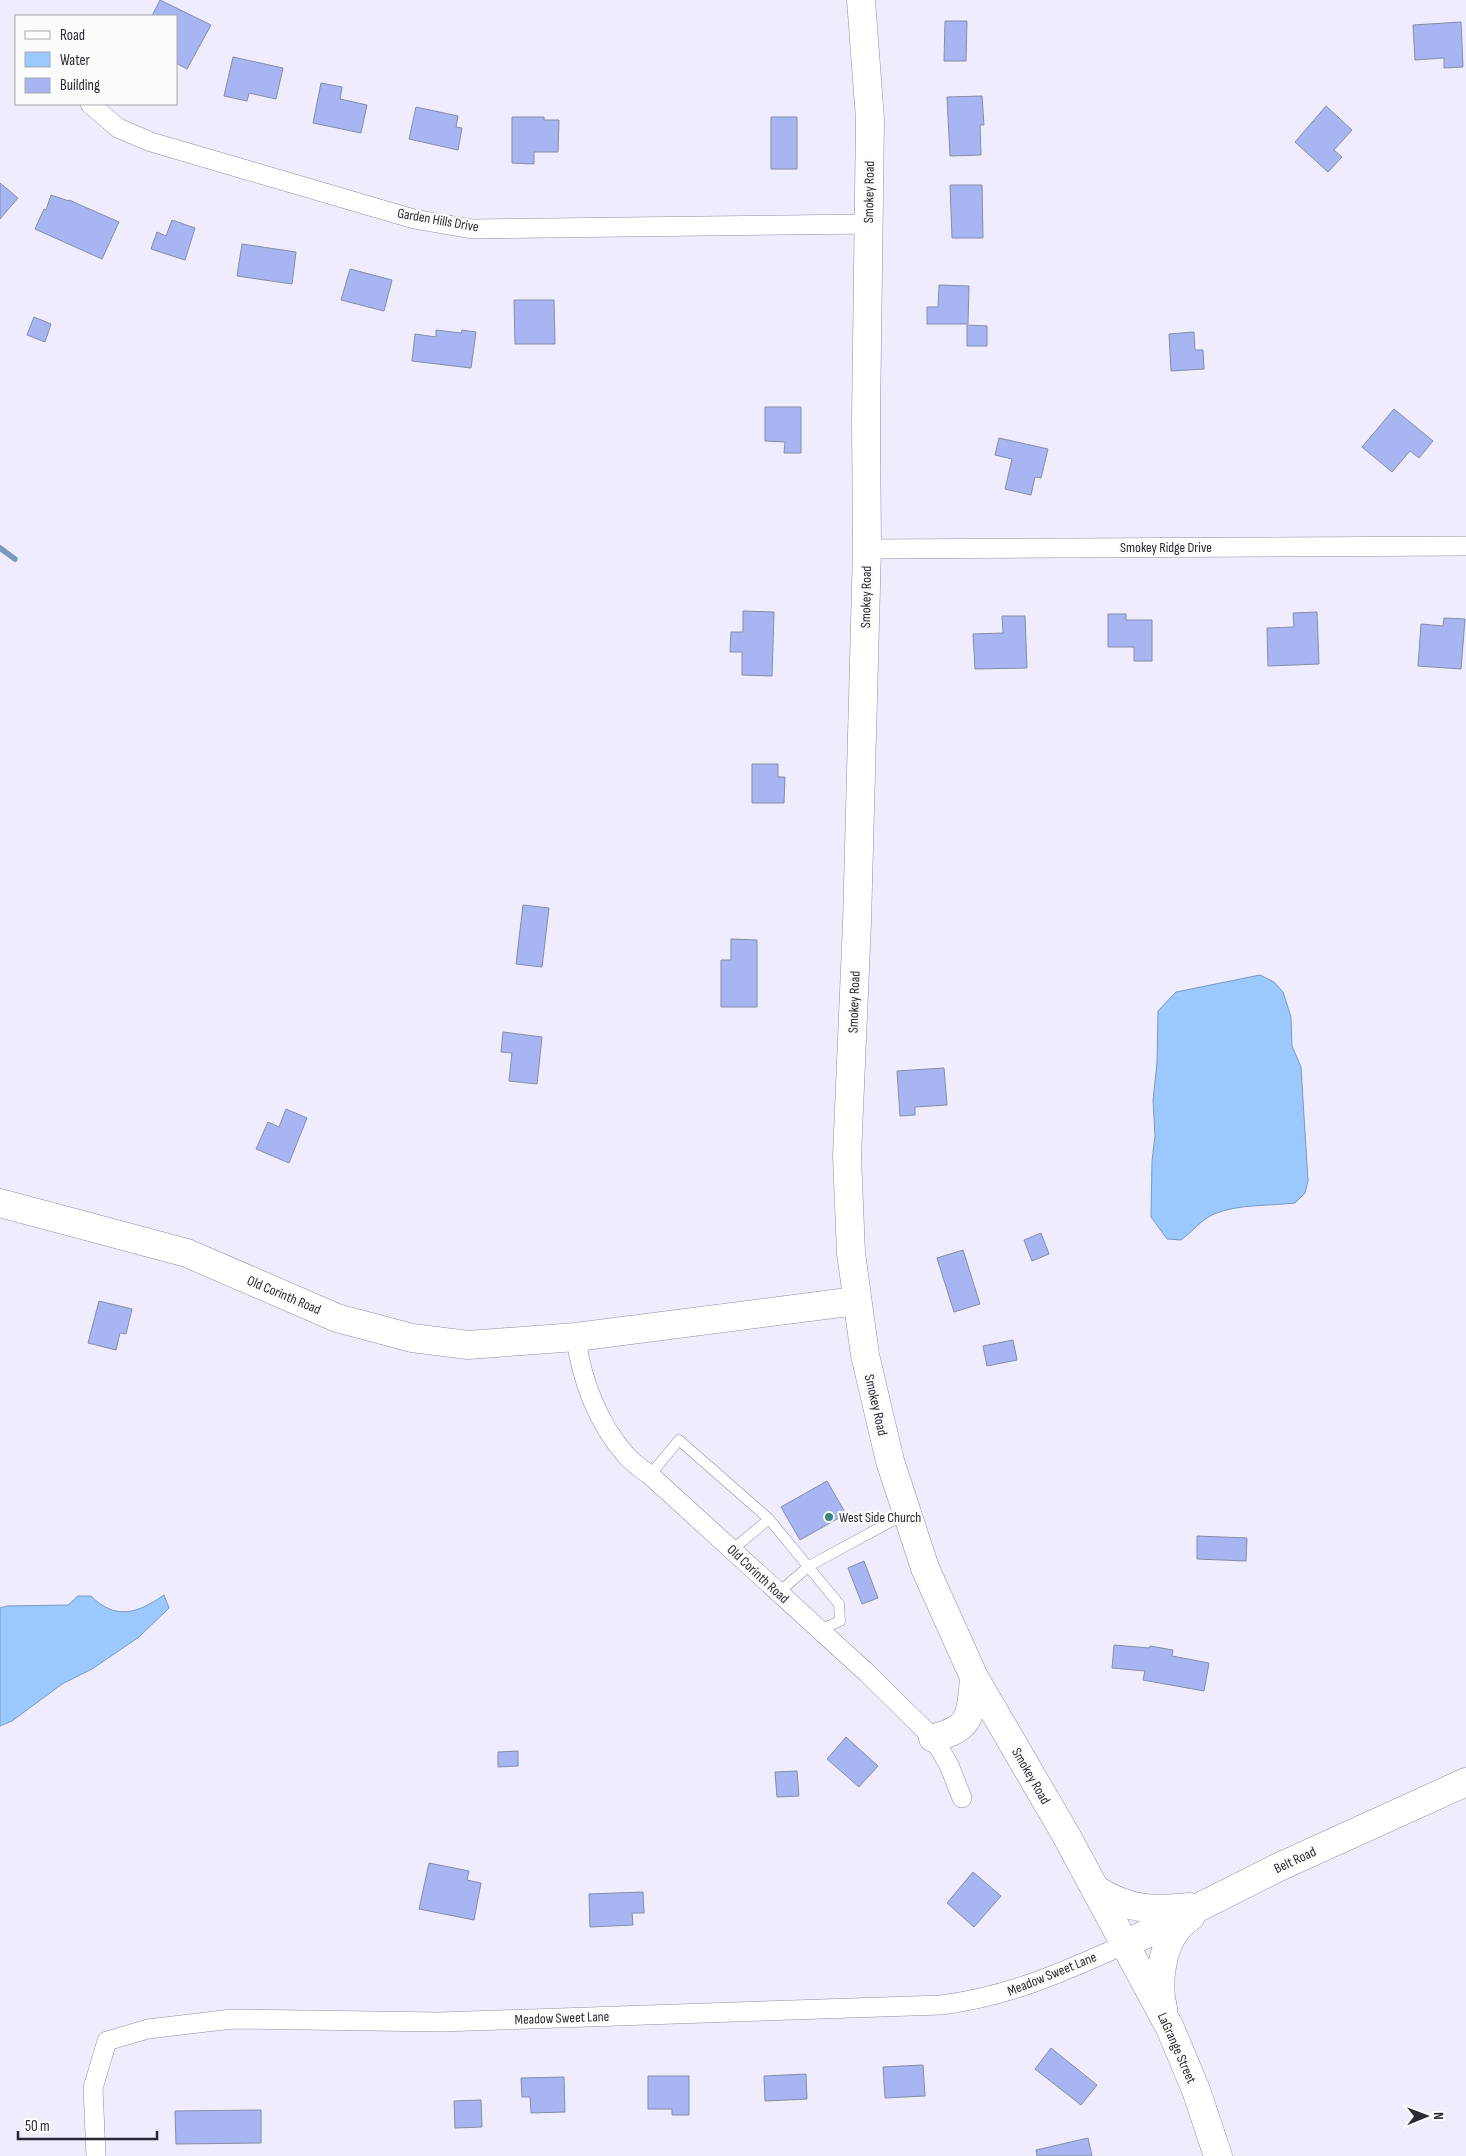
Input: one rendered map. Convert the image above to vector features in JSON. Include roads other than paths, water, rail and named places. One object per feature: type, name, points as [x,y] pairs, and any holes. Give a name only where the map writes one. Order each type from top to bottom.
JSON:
[{"type":"street","name":"Smokey Road","points":[[862,0],[870,119],[866,459],[867,549],[856,942],[847,1156],[849,1224],[856,1301],[876,1408],[906,1514],[925,1568],[974,1677],[1097,1890],[1126,1944]]},
{"type":"street","name":"Garden Hills Drive","points":[[91,105],[118,128],[151,142],[414,219],[472,229],[869,224]]},
{"type":"street","name":"Smokey Ridge Drive","points":[[867,549],[1466,546]]},
{"type":"street","name":"Old Corinth Road","points":[[0,1203],[187,1253],[337,1318],[412,1338],[468,1345],[576,1338],[856,1301]]},
{"type":"street","name":"Old Corinth Road","points":[[576,1338],[579,1359],[588,1388],[609,1432],[626,1456],[650,1475],[820,1630],[933,1738],[948,1765],[962,1798]]},
{"type":"street","points":[[933,1738],[951,1733],[963,1725],[972,1709],[974,1677]]},
{"type":"street","name":"Belt Road","points":[[1126,1944],[1279,1867],[1466,1782]]},
{"type":"street","points":[[1097,1890],[1112,1900],[1140,1908],[1204,1906]]},
{"type":"street","points":[[1166,2022],[1160,1996],[1166,1949],[1177,1929],[1204,1906]]},
{"type":"street","name":"LaGrange Street","points":[[1126,1944],[1166,2022],[1196,2090],[1218,2156]]},
{"type":"street","name":"Meadow Sweet Lane","points":[[96,2156],[93,2088],[107,2041],[148,2029],[232,2019],[440,2022],[941,2006],[989,1998],[1041,1982],[1126,1944]]},
{"type":"lane","points":[[650,1475],[679,1440],[770,1519],[839,1604],[840,1621],[820,1630]]},
{"type":"lane","points":[[778,1593],[809,1566],[906,1514]]},
{"type":"lane","points":[[732,1550],[770,1519]]},
{"type":"water","points":[[1260,975],[1274,982],[1283,992],[1291,1017],[1292,1046],[1301,1067],[1308,1181],[1305,1193],[1295,1203],[1233,1208],[1214,1214],[1205,1219],[1181,1240],[1167,1239],[1151,1217],[1152,1161],[1155,1136],[1153,1100],[1157,1063],[1158,1011],[1176,992]]},
{"type":"water","points":[[164,1595],[169,1608],[139,1637],[92,1669],[62,1684],[12,1721],[0,1726],[0,1608],[7,1606],[68,1605],[78,1596],[91,1596],[109,1609],[127,1612],[145,1606]]},
{"type":"waterway","points":[[0,548],[15,559]]},
{"type":"place","name":"West Side Church","points":[[829,1517]]}]
